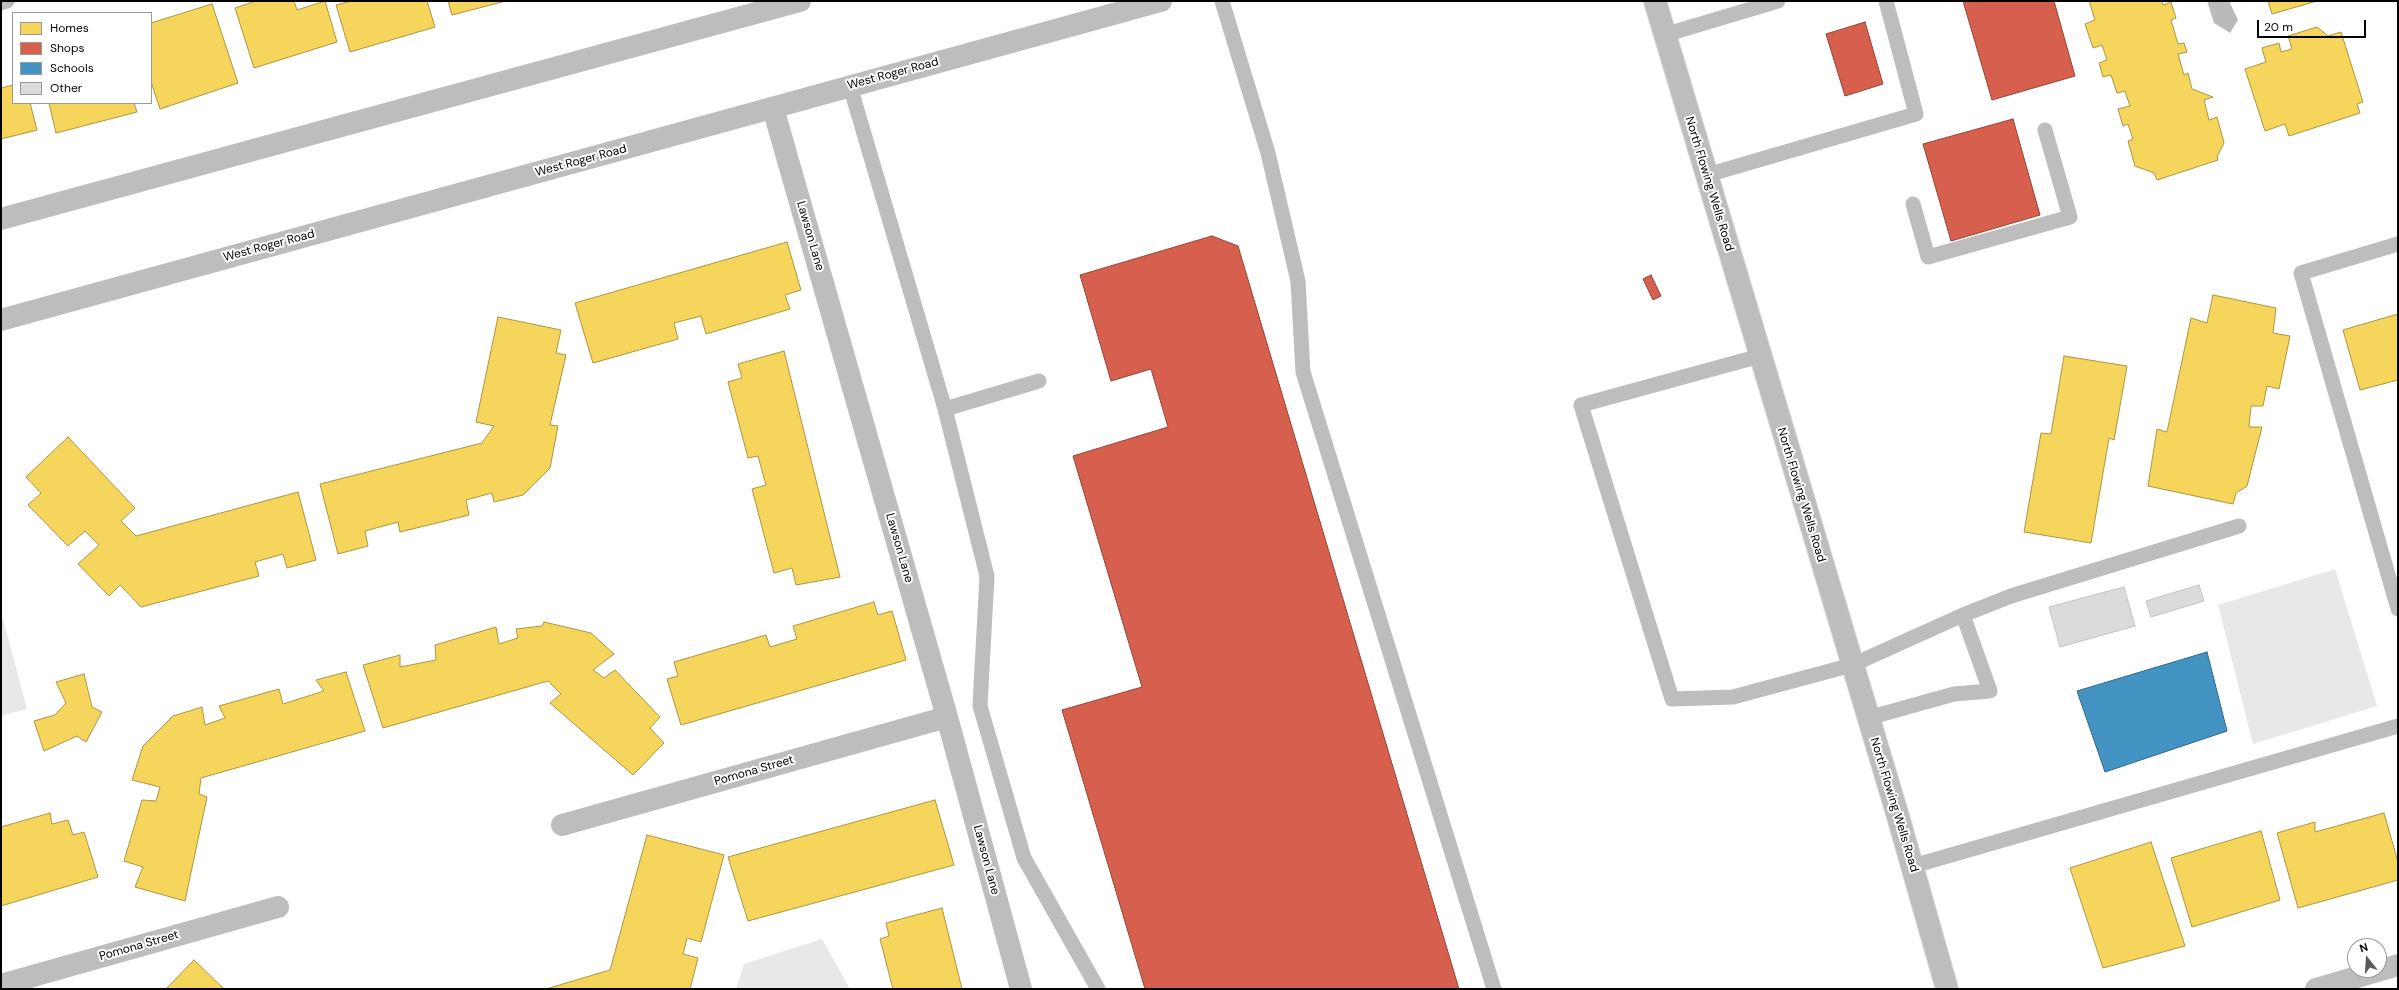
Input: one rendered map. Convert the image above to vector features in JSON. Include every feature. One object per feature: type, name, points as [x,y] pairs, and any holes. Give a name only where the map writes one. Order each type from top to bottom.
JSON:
[{"type":"street","points":[[1,219],[800,1]]},
{"type":"street","name":"West Roger Road","points":[[1,320],[773,108],[1127,6],[1161,1]]},
{"type":"street","name":"North Flowing Wells Road","points":[[1654,1],[1913,866],[1947,989]]},
{"type":"street","name":"Lawson Lane","points":[[773,108],[947,717],[1021,989]]},
{"type":"street","name":"Pomona Street","points":[[562,825],[947,717]]},
{"type":"street","name":"Pomona Street","points":[[1,985],[278,907]]},
{"type":"street","points":[[2316,989],[2398,965]]},
{"type":"lane","points":[[1,3],[7,1]]},
{"type":"lane","points":[[1222,1],[1268,152],[1298,281],[1303,372],[1494,989]]},
{"type":"lane","points":[[1664,35],[1778,1]]},
{"type":"lane","points":[[1706,175],[1916,114],[1886,1]]},
{"type":"lane","points":[[850,86],[945,409],[987,576],[980,706],[1024,858],[1098,989]]},
{"type":"lane","points":[[1913,204],[1928,257],[2070,217],[2045,130]]},
{"type":"lane","points":[[2398,244],[2301,272],[2398,609]]},
{"type":"lane","points":[[1760,356],[1581,405],[1672,699],[1733,697],[1852,665],[1963,615],[2018,594],[2239,526]]},
{"type":"lane","points":[[945,409],[1039,381]]},
{"type":"lane","points":[[1868,718],[1954,694],[1990,691],[1963,615]]},
{"type":"lane","points":[[1913,866],[2398,726]]},
{"type":"shaded area","points":[[2207,1],[2231,1],[2230,3],[2238,20],[2230,33],[2214,23]]},
{"type":"shaded area","points":[[2335,569],[2377,706],[2253,744],[2218,605]]},
{"type":"shaded area","points":[[1,611],[27,709],[1,716]]},
{"type":"shaded area","points":[[822,939],[850,989],[736,989],[744,964]]},
{"type":"building: Homes","points":[[256,1],[294,1],[297,10],[325,1],[337,42],[254,68],[235,8]]},
{"type":"building: Homes","points":[[352,1],[427,1],[435,27],[350,52],[336,5]]},
{"type":"building: Homes","points":[[448,1],[506,1],[452,15]]},
{"type":"building: Homes","points":[[2089,1],[2162,1],[2163,5],[2171,2],[2176,18],[2171,20],[2178,44],[2184,43],[2187,52],[2178,54],[2184,75],[2188,73],[2192,89],[2213,97],[2204,100],[2209,120],[2217,117],[2224,143],[2217,157],[2218,160],[2157,180],[2154,173],[2135,166],[2128,141],[2133,139],[2128,124],[2123,126],[2118,109],[2130,106],[2125,91],[2117,93],[2111,75],[2103,77],[2099,63],[2107,60],[2102,45],[2093,48],[2085,24],[2095,20]]},
{"type":"building: Homes","points":[[2268,1],[2317,1],[2272,14]]},
{"type":"building: Homes","points":[[212,4],[238,83],[160,109],[152,85],[152,23]]},
{"type":"building: Homes","points":[[2317,27],[2328,36],[2341,32],[2363,102],[2357,104],[2360,113],[2289,136],[2285,124],[2265,131],[2245,69],[2266,62],[2262,48],[2279,43],[2281,52],[2292,49],[2288,36]]},
{"type":"building: Homes","points":[[12,85],[12,104],[30,104],[37,130],[1,139],[1,88]]},
{"type":"building: Homes","points":[[49,104],[134,104],[137,112],[56,133]]},
{"type":"building: Homes","points":[[787,242],[801,290],[785,295],[790,309],[706,334],[701,316],[674,323],[678,339],[593,363],[575,303]]},
{"type":"building: Homes","points":[[2213,295],[2276,308],[2273,333],[2290,336],[2279,389],[2267,386],[2263,406],[2251,406],[2249,427],[2262,427],[2247,486],[2236,493],[2233,504],[2148,486],[2157,429],[2167,432],[2191,318],[2207,323]]},
{"type":"building: Homes","points":[[2398,314],[2398,380],[2360,390],[2343,330]]},
{"type":"building: Homes","points":[[498,317],[561,330],[556,353],[566,355],[550,425],[558,426],[550,468],[523,495],[494,502],[492,493],[466,500],[469,515],[400,532],[398,522],[365,531],[368,546],[338,554],[320,484],[482,443],[494,426],[476,422]]},
{"type":"building: Homes","points":[[784,351],[840,577],[796,585],[792,568],[774,573],[752,489],[766,485],[758,456],[748,458],[728,382],[742,378],[738,364]]},
{"type":"building: Homes","points":[[2064,356],[2127,366],[2114,440],[2109,438],[2091,543],[2024,532],[2041,433],[2051,434]]},
{"type":"building: Homes","points":[[68,437],[135,508],[121,521],[136,536],[298,492],[316,560],[287,568],[283,554],[255,562],[259,576],[141,607],[120,585],[109,596],[78,564],[99,545],[85,531],[68,546],[28,505],[41,493],[26,477]]},
{"type":"building: Homes","points":[[874,602],[878,615],[892,611],[906,660],[681,725],[667,679],[678,676],[674,662],[766,635],[770,647],[797,639],[793,626]]},
{"type":"building: Homes","points":[[544,622],[591,633],[614,654],[593,670],[604,678],[615,670],[660,717],[650,728],[664,743],[633,775],[550,703],[561,694],[548,681],[383,728],[363,665],[400,655],[400,667],[436,660],[435,645],[496,627],[499,644],[518,638],[516,629],[542,626]]},
{"type":"building: Homes","points":[[346,672],[365,731],[201,778],[199,794],[207,797],[185,901],[135,887],[143,867],[124,861],[142,800],[156,801],[160,787],[132,780],[143,746],[173,716],[202,707],[205,725],[225,718],[219,706],[279,689],[283,704],[324,691],[316,680]]},
{"type":"building: Homes","points":[[84,674],[92,707],[102,712],[86,742],[77,736],[44,751],[34,721],[55,715],[66,703],[56,682]]},
{"type":"building: Homes","points":[[935,800],[954,865],[748,921],[728,857]]},
{"type":"building: Homes","points":[[50,813],[52,824],[68,820],[73,835],[84,832],[98,877],[1,906],[1,827]]},
{"type":"building: Homes","points":[[2384,813],[2398,862],[2398,880],[2298,908],[2277,833],[2315,822],[2315,832]]},
{"type":"building: Homes","points":[[2261,831],[2280,900],[2192,927],[2171,858]]},
{"type":"building: Homes","points":[[647,835],[724,855],[701,942],[687,938],[683,954],[698,958],[690,989],[546,989],[610,970]]},
{"type":"building: Homes","points":[[2151,842],[2185,946],[2103,968],[2070,868]]},
{"type":"building: Homes","points":[[942,908],[962,989],[893,989],[880,939],[889,936],[886,923]]},
{"type":"building: Homes","points":[[194,960],[224,989],[166,989]]},
{"type":"building: Shops","points":[[1963,1],[2054,1],[2075,76],[1992,100]]},
{"type":"building: Shops","points":[[1865,22],[1883,84],[1845,96],[1826,34]]},
{"type":"building: Shops","points":[[2013,119],[2040,215],[1951,241],[1923,144]]},
{"type":"building: Shops","points":[[1212,236],[1238,246],[1459,989],[1145,989],[1062,710],[1142,687],[1073,456],[1168,427],[1151,369],[1111,381],[1080,275]]},
{"type":"building: Shops","points":[[1651,275],[1661,296],[1653,300],[1643,279]]},
{"type":"building: Schools","points":[[2207,652],[2227,731],[2105,772],[2077,691]]},
{"type":"building: Other","points":[[2199,585],[2204,601],[2151,617],[2146,601]]},
{"type":"building: Other","points":[[2124,587],[2135,626],[2060,647],[2049,607]]}]
